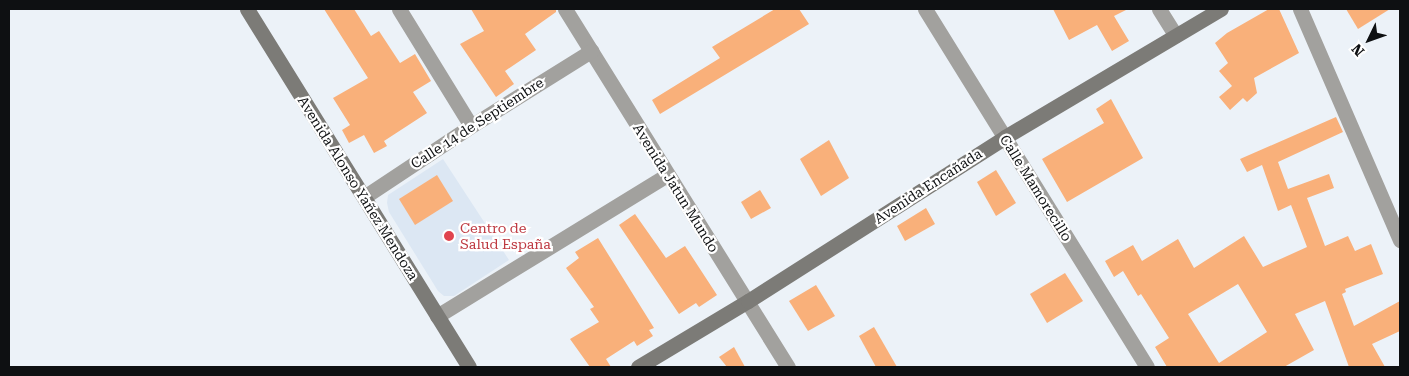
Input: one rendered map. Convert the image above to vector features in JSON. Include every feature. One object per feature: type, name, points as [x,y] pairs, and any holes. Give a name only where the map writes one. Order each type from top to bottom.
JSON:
[{"type":"main road","name":"Avenida Alonso Yañez Mendoza","points":[[247,9],[469,367]]},
{"type":"main road","name":"Avenida Encañada","points":[[638,367],[748,301],[1005,137],[1221,9]]},
{"type":"street","points":[[399,9],[471,126]]},
{"type":"street","name":"Avenida Jatun Mundo","points":[[565,9],[788,367]]},
{"type":"street","name":"Calle Mamorecillo","points":[[925,9],[1146,367]]},
{"type":"street","points":[[1159,9],[1175,36]]},
{"type":"street","points":[[1300,9],[1400,240]]},
{"type":"street","name":"Calle 14 de Septiembre","points":[[364,197],[471,126],[591,51]]},
{"type":"street","points":[[437,316],[667,175]]},
{"type":"shaded area","name":"Centro de Salud España","points":[[443,159],[509,260],[454,296],[444,296],[438,291],[389,212],[387,203],[388,195]]},
{"type":"building","points":[[324,9],[354,9],[371,36],[379,31],[400,63],[415,54],[431,81],[413,92],[427,113],[384,141],[387,146],[374,153],[364,135],[349,143],[342,130],[350,125],[333,98],[368,78]]},
{"type":"building","points":[[471,9],[556,9],[556,12],[525,34],[536,50],[505,71],[514,84],[496,97],[460,44],[484,31]]},
{"type":"building","points":[[775,9],[799,9],[809,24],[660,114],[652,100],[720,58],[712,47]]},
{"type":"building","points":[[1053,9],[1128,9],[1114,16],[1129,41],[1112,51],[1097,25],[1069,40]]},
{"type":"building","points":[[1269,9],[1279,9],[1299,53],[1254,78],[1257,93],[1247,102],[1243,98],[1230,110],[1219,97],[1232,86],[1219,71],[1228,63],[1215,43],[1227,33]]},
{"type":"building","points":[[1346,9],[1390,9],[1358,29]]},
{"type":"building","points":[[1111,99],[1143,158],[1067,202],[1042,159],[1104,123],[1096,109]]},
{"type":"building","points":[[1336,117],[1343,132],[1278,162],[1288,189],[1329,174],[1334,188],[1307,198],[1325,246],[1348,236],[1355,251],[1371,244],[1383,274],[1345,289],[1346,292],[1342,294],[1354,326],[1400,301],[1400,331],[1372,344],[1385,367],[1349,367],[1325,301],[1295,314],[1314,350],[1284,367],[1167,367],[1155,347],[1169,338],[1141,294],[1138,296],[1123,271],[1114,277],[1105,261],[1133,245],[1142,261],[1178,239],[1194,268],[1244,236],[1263,267],[1307,247],[1291,205],[1278,211],[1262,165],[1247,172],[1240,159]],"holes":[[[1238,284],[1267,332],[1219,363],[1188,314]]]},
{"type":"building","points":[[829,140],[849,178],[821,196],[800,159]]},
{"type":"building","points":[[996,170],[1016,203],[996,216],[977,182]]},
{"type":"building","points":[[437,175],[453,201],[415,225],[399,199]]},
{"type":"building","points":[[760,190],[771,208],[751,219],[741,202]]},
{"type":"building","points":[[926,208],[935,224],[905,241],[897,226]]},
{"type":"building","points":[[635,214],[666,258],[685,246],[717,295],[699,307],[696,303],[679,314],[619,225]]},
{"type":"building","points":[[598,238],[654,328],[649,330],[653,336],[637,346],[634,341],[606,359],[611,367],[590,367],[570,339],[599,322],[590,309],[594,307],[566,268],[579,258],[575,252]]},
{"type":"building","points":[[1065,273],[1083,301],[1047,323],[1030,294]]},
{"type":"building","points":[[816,285],[835,316],[808,331],[789,301]]},
{"type":"building","points":[[874,327],[897,367],[876,367],[859,336]]},
{"type":"building","points":[[734,347],[745,367],[727,367],[719,357]]},
{"type":"place","name":"Centro de Salud España","points":[[449,236]]}]
